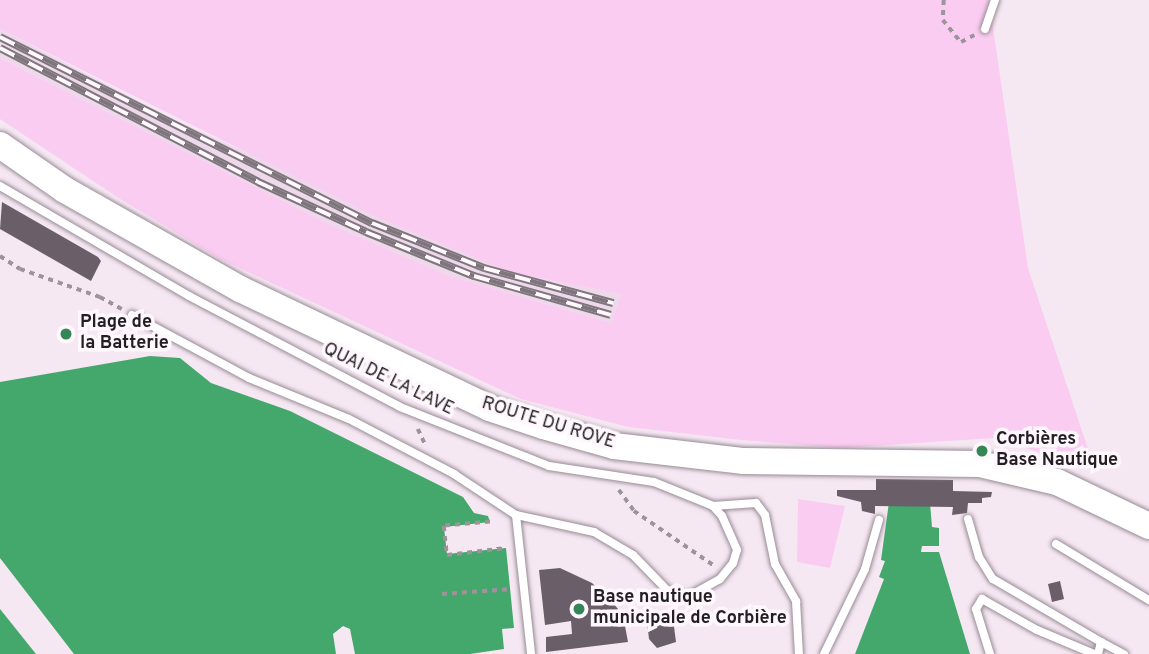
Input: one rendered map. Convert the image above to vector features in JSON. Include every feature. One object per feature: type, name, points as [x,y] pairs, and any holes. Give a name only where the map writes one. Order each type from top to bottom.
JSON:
[{"type":"main road","name":"ROUTE DU ROVE","points":[[0,145],[75,197],[240,289],[489,408],[543,426],[614,446],[744,461],[980,464],[1057,482],[1149,526]]},
{"type":"lane","points":[[985,29],[996,0]]},
{"type":"lane","name":"QUAI DE LA LAVE","points":[[0,186],[189,296],[400,407],[549,466],[593,476],[642,479],[713,506]]},
{"type":"lane","points":[[132,314],[249,378],[349,419],[425,460],[516,515],[594,532],[633,555],[668,591],[688,597],[720,579],[737,550],[713,506],[756,503],[765,515],[775,564],[796,601],[799,654]]},
{"type":"lane","points":[[516,515],[531,654]]},
{"type":"lane","points":[[968,519],[979,557],[993,579],[1124,654]]},
{"type":"lane","points":[[824,654],[865,569],[878,520]]},
{"type":"lane","points":[[1056,544],[1149,600]]},
{"type":"lane","points":[[990,654],[976,610],[982,598],[1037,630],[1096,654],[1101,642]]},
{"type":"path","points":[[944,0],[943,20],[961,42],[985,29]]},
{"type":"path","points":[[0,256],[20,270],[100,296],[132,314]]},
{"type":"path","points":[[416,425],[426,447],[425,460]]},
{"type":"path","points":[[624,500],[707,562]]},
{"type":"path","points":[[489,522],[444,526],[447,555],[506,548],[508,562]]},
{"type":"path","points":[[510,576],[513,602]]},
{"type":"path","points":[[442,594],[512,589]]},
{"type":"shaded area","points":[[0,0],[989,0],[1028,268],[1095,470],[994,438],[841,448],[741,440],[628,427],[521,399],[220,259],[117,197],[0,119],[0,58],[327,223],[447,275],[611,323],[621,294],[513,273],[374,216],[0,29]]},
{"type":"shaded area","points":[[0,29],[177,121],[513,273],[621,294],[611,323],[447,275],[327,223],[0,58]]},
{"type":"shaded area","points":[[150,356],[180,358],[211,383],[290,411],[463,497],[474,513],[488,516],[490,522],[444,527],[447,554],[506,548],[514,628],[502,629],[504,649],[470,654],[355,654],[350,629],[343,626],[333,634],[336,654],[74,654],[0,558],[0,382]]},
{"type":"shaded area","points":[[798,499],[845,506],[830,568],[797,562]]},
{"type":"shaded area","points":[[889,502],[930,503],[932,527],[939,528],[939,546],[922,546],[921,552],[939,552],[970,654],[855,654],[884,579],[879,577],[885,561],[881,560]]},
{"type":"shaded area","points":[[0,609],[36,654],[0,654]]},
{"type":"building","points":[[2,202],[98,257],[101,261],[91,281],[0,229]]},
{"type":"building","points":[[876,479],[953,480],[953,491],[992,492],[991,497],[982,498],[982,503],[968,503],[967,513],[952,515],[953,507],[875,506],[875,514],[862,511],[861,502],[837,496],[837,490],[876,490]]},
{"type":"building","name":"Base nautique municipale de Corbière","points":[[560,568],[592,583],[613,603],[623,615],[628,642],[546,652],[546,637],[572,634],[571,621],[545,625],[539,570]]},
{"type":"building","points":[[1060,581],[1064,599],[1052,602],[1048,584]]},
{"type":"building","points":[[673,619],[676,642],[657,648],[649,639],[647,621]]},
{"type":"railway","points":[[0,37],[372,223],[484,268],[613,303]]},
{"type":"railway","points":[[0,48],[258,182],[366,232],[474,276],[611,315]]},
{"type":"place","name":"Plage de la Batterie","points":[[66,334]]},
{"type":"place","name":"Corbières Base Nautique","points":[[982,451]]},
{"type":"place","name":"Base nautique municipale de Corbière","points":[[579,609]]}]
